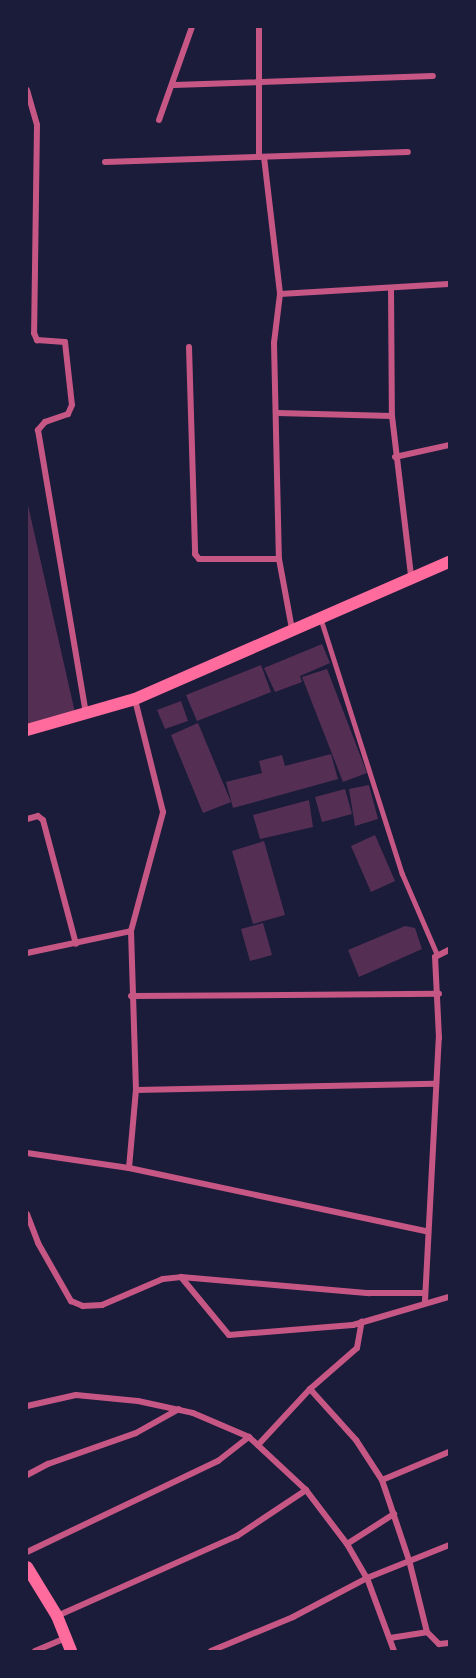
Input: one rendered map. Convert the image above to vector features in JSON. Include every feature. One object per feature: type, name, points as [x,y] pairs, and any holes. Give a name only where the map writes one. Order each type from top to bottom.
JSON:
[{"type":"main road","points":[[27,730],[87,715],[135,699],[411,576],[449,562]]},
{"type":"main road","points":[[27,1567],[57,1616],[72,1651]]},
{"type":"street","points":[[159,120],[174,85],[192,27]]},
{"type":"street","points":[[259,27],[262,157],[280,294],[274,343],[279,559],[292,629]]},
{"type":"street","points":[[174,85],[433,76]]},
{"type":"street","points":[[27,90],[37,125],[31,309],[37,340],[65,342],[72,411],[45,422],[38,429],[87,715]]},
{"type":"street","points":[[105,162],[408,152]]},
{"type":"street","points":[[280,294],[449,284]]},
{"type":"street","points":[[391,288],[392,416],[395,457],[411,576]]},
{"type":"street","points":[[189,347],[195,554],[199,559],[279,559]]},
{"type":"street","points":[[277,413],[392,416]]},
{"type":"street","points":[[395,457],[449,445]]},
{"type":"street","points":[[129,1168],[136,1090],[131,996],[131,932],[163,812],[135,699]]},
{"type":"street","points":[[27,819],[38,816],[43,820],[76,944]]},
{"type":"street","points":[[27,953],[131,932]]},
{"type":"street","points":[[425,1301],[426,1231],[443,952]]},
{"type":"street","points":[[131,996],[439,994]]},
{"type":"street","points":[[136,1090],[434,1084]]},
{"type":"street","points":[[27,1154],[129,1168],[426,1231]]},
{"type":"street","points":[[27,1214],[38,1243],[70,1301],[83,1306],[102,1305],[163,1279],[181,1277],[369,1293],[425,1293]]},
{"type":"street","points":[[181,1277],[229,1335],[362,1322],[425,1301],[449,1297]]},
{"type":"street","points":[[258,1445],[310,1389],[357,1348],[362,1322]]},
{"type":"street","points":[[310,1389],[356,1440],[382,1480],[410,1560],[427,1632],[439,1644],[449,1643]]},
{"type":"street","points":[[27,1406],[76,1395],[179,1409],[249,1437],[306,1490],[347,1544],[367,1578],[394,1651]]},
{"type":"street","points":[[27,1476],[48,1464],[136,1433],[179,1409]]},
{"type":"street","points":[[27,1552],[218,1461],[249,1437]]},
{"type":"street","points":[[382,1480],[449,1452]]},
{"type":"street","points":[[57,1616],[237,1536],[306,1490]]},
{"type":"street","points":[[347,1544],[394,1514]]},
{"type":"street","points":[[211,1651],[293,1617],[367,1578],[449,1545]]},
{"type":"street","points":[[390,1638],[427,1632]]},
{"type":"street","points":[[35,1651],[66,1638]]},
{"type":"lane","points":[[320,617],[402,873],[443,952]]},
{"type":"building","points":[[27,501],[76,717],[27,727]]},
{"type":"building","points":[[322,644],[330,663],[300,676],[302,682],[275,692],[264,668]]},
{"type":"building","points":[[261,665],[271,692],[197,721],[186,695]]},
{"type":"building","points":[[327,669],[367,773],[343,782],[302,677]]},
{"type":"building","points":[[181,701],[188,721],[165,729],[157,710]]},
{"type":"building","points":[[198,723],[231,802],[203,813],[171,735]]},
{"type":"building","points":[[331,754],[338,779],[233,808],[226,782],[262,773],[259,761],[282,755],[285,766]]},
{"type":"building","points":[[369,785],[378,819],[355,826],[349,789]]},
{"type":"building","points":[[345,789],[352,814],[322,822],[315,797]]},
{"type":"building","points":[[309,800],[313,827],[260,839],[253,815]]},
{"type":"building","points":[[375,835],[395,881],[371,892],[351,846]]},
{"type":"building","points":[[264,841],[285,915],[253,924],[232,851]]},
{"type":"building","points":[[263,923],[272,955],[250,961],[241,929]]},
{"type":"building","points":[[405,926],[415,928],[422,949],[359,977],[348,950]]}]
